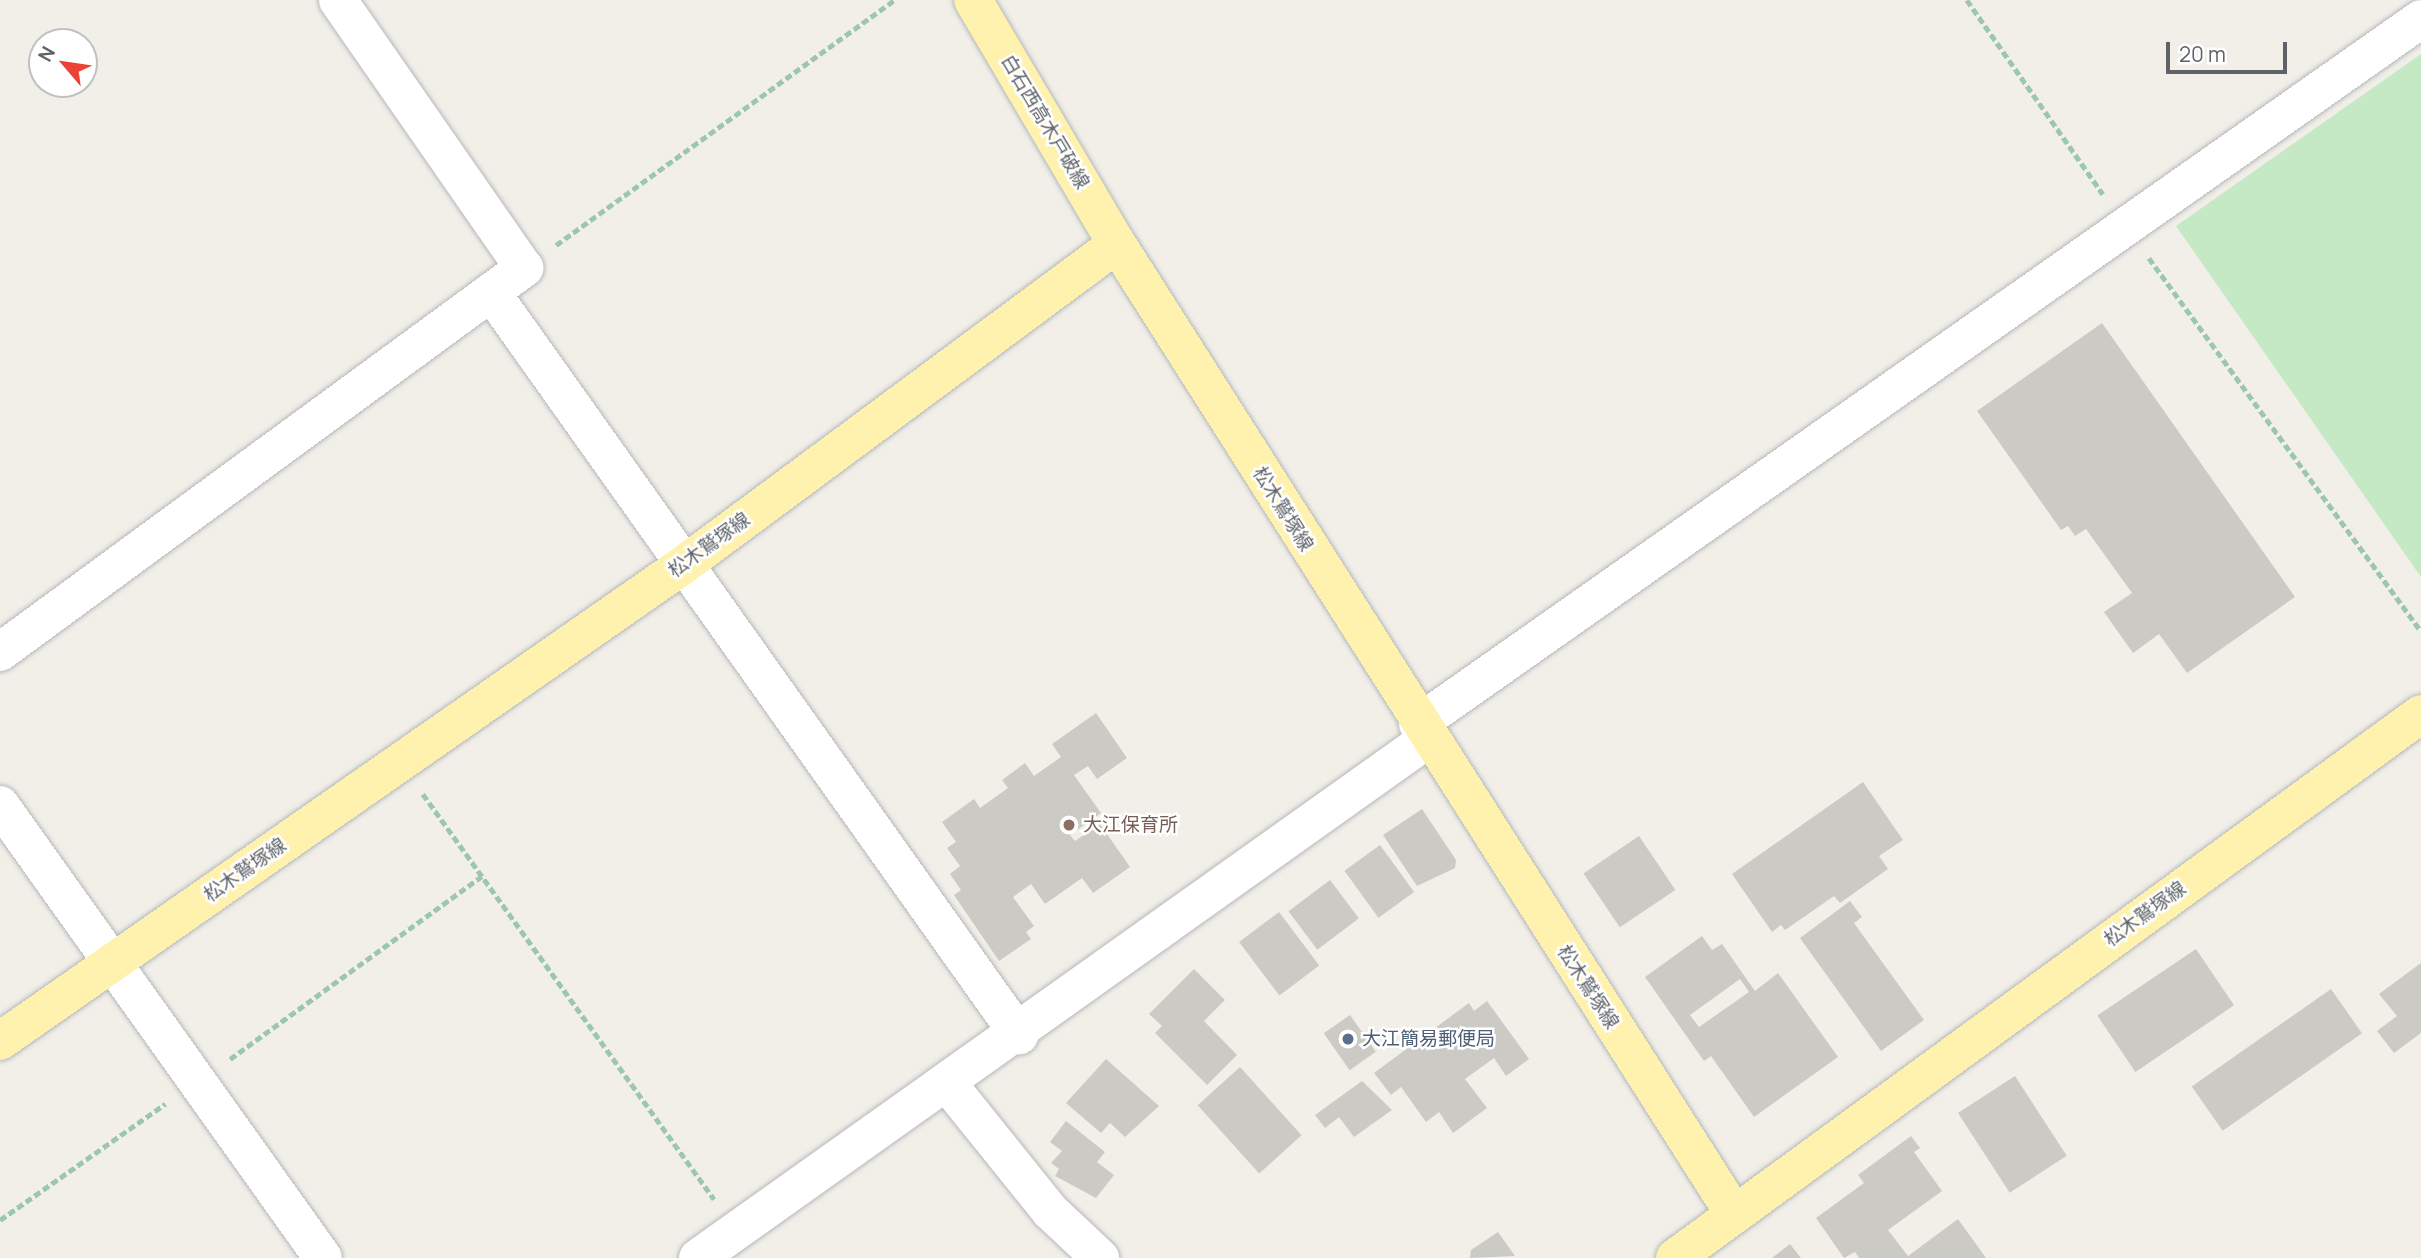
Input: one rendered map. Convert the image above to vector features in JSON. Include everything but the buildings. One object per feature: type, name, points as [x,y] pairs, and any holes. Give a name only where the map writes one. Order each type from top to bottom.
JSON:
[{"type":"main road","name":"白石西高木戸破線","points":[[973,0],[1117,244]]},
{"type":"main road","name":"松木鷲塚線","points":[[0,1041],[682,566],[1117,244],[1423,731],[1733,1212],[2421,714]]},
{"type":"main road","points":[[1675,1258],[1733,1212]]},
{"type":"street","points":[[0,652],[524,268],[338,0]]},
{"type":"street","points":[[698,1258],[1019,1035],[1423,731],[2421,19]]},
{"type":"street","points":[[491,292],[682,566],[1019,1035]]},
{"type":"street","points":[[0,805],[323,1258]]},
{"type":"street","points":[[948,1084],[1050,1211],[1100,1258]]},
{"type":"path","points":[[524,268],[895,0]]},
{"type":"path","points":[[1967,0],[2126,227],[2421,631]]},
{"type":"path","points":[[402,761],[737,1231]]},
{"type":"path","points":[[0,1220],[482,876]]},
{"type":"green space","points":[[2421,54],[2421,577],[2176,226]]},
{"type":"place","name":"大江保育所","points":[[1069,825]]},
{"type":"place","name":"大江簡易郵便局","points":[[1348,1039]]}]
